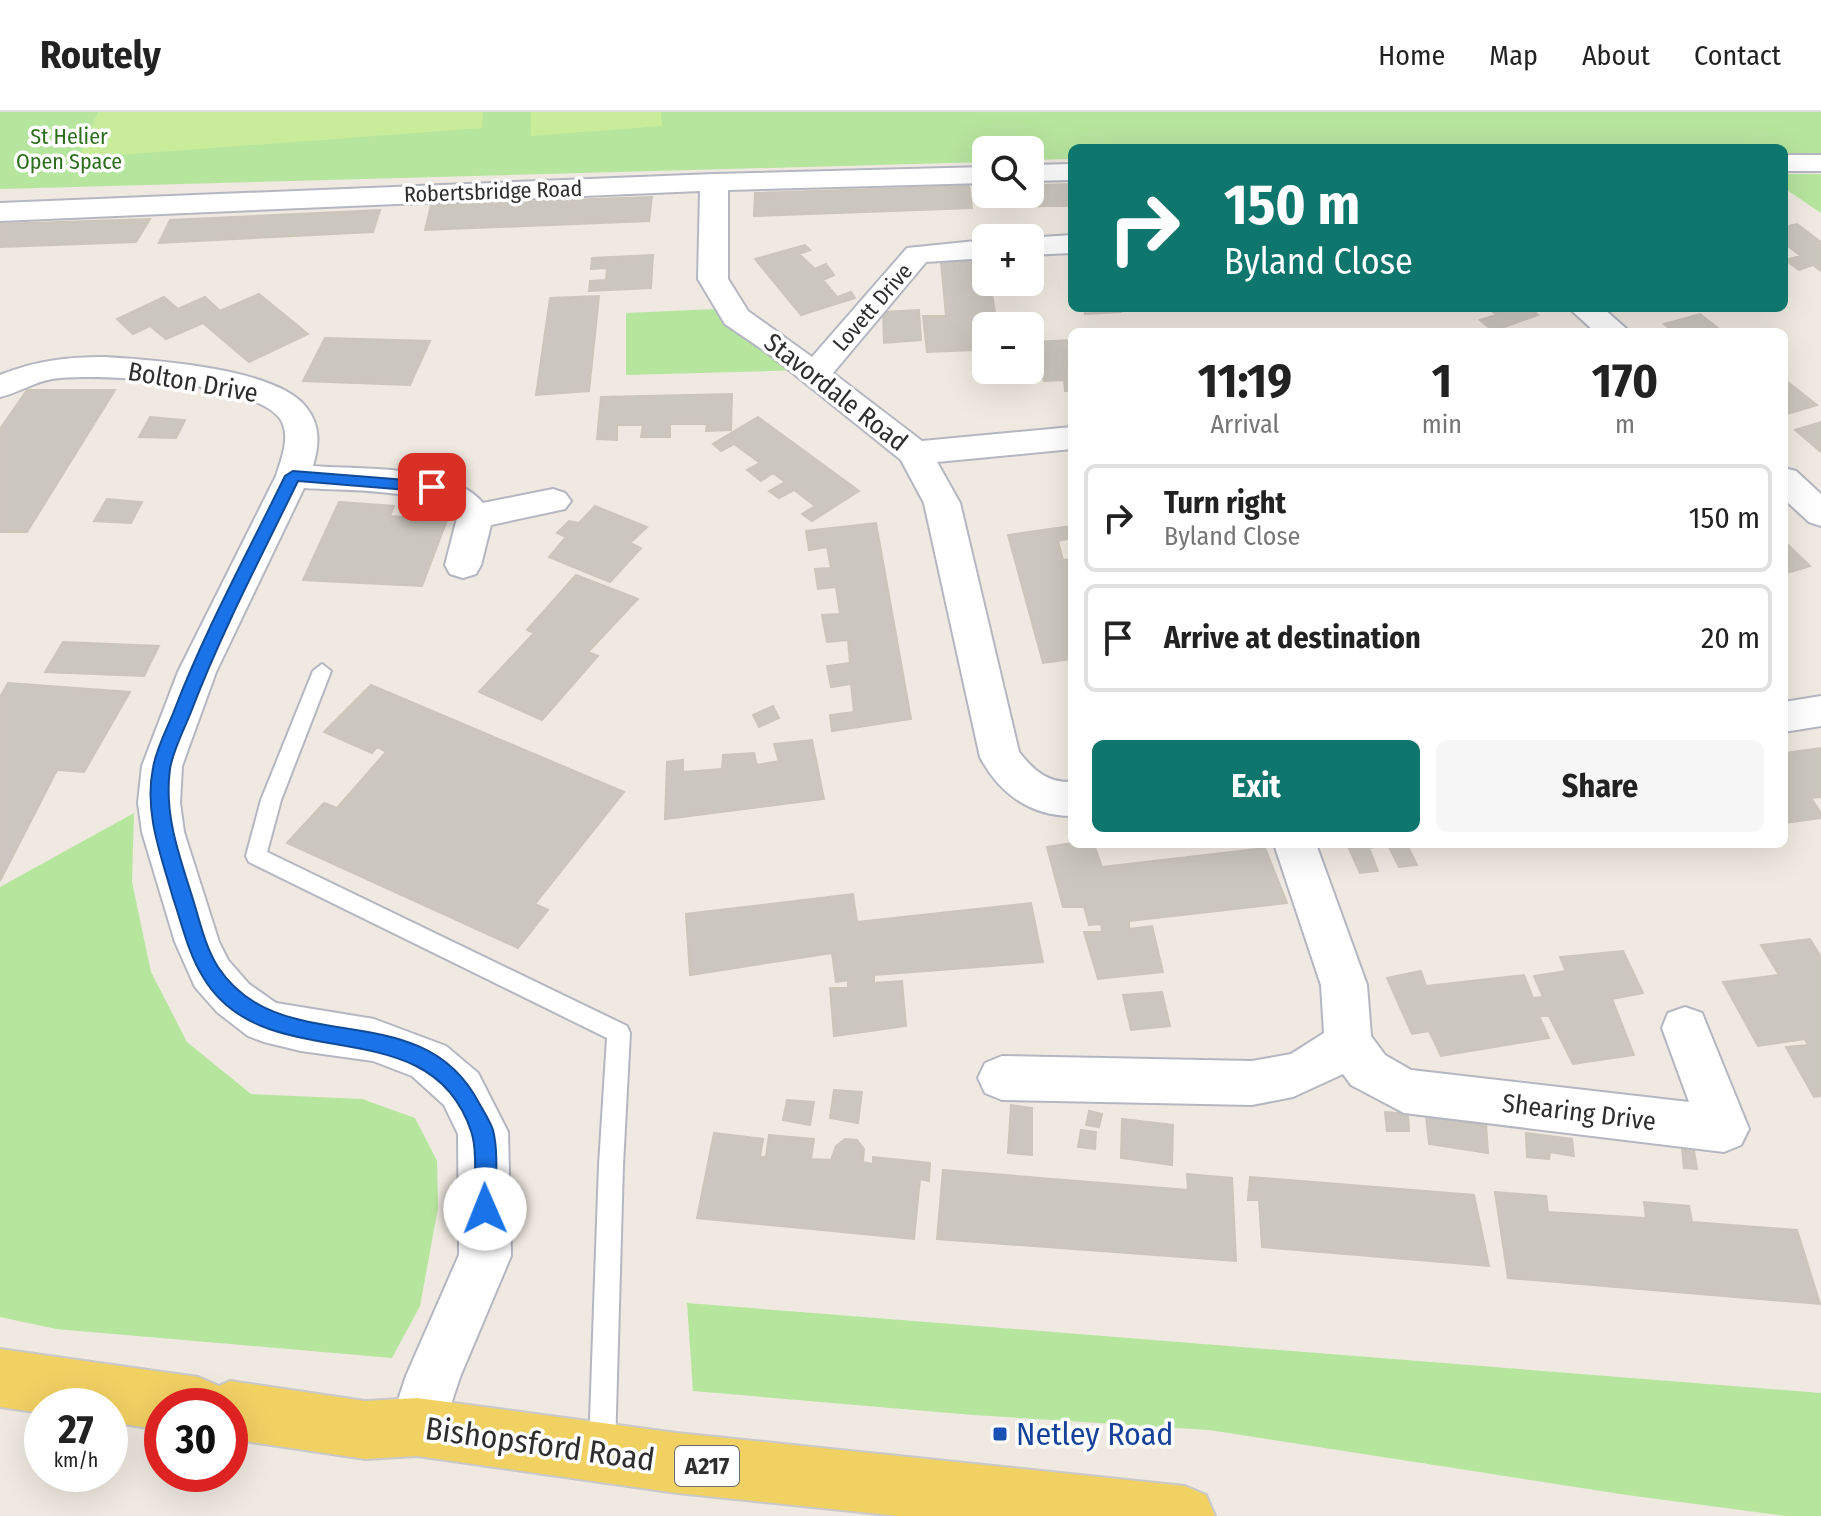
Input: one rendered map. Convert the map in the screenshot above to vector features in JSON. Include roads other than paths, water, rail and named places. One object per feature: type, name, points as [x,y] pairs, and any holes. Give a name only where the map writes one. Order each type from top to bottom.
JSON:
[{"type":"main road","points":[[0,1378],[144,1398]]},
{"type":"main road","name":"Bishopsford Road","points":[[248,1413],[365,1430],[417,1427],[602,1452],[1185,1516]]},
{"type":"street","points":[[1788,163],[1821,163]]},
{"type":"street","points":[[1044,173],[1068,172]]},
{"type":"street","name":"Robertsbridge Road","points":[[0,212],[714,182],[972,175]]},
{"type":"street","name":"Stavordale Road","points":[[714,182],[713,279],[736,317],[780,347],[915,453],[942,503],[1000,757],[1016,780],[1038,793],[1059,800],[1068,799]]},
{"type":"street","points":[[1044,253],[1068,245]]},
{"type":"street","name":"Lovett Drive","points":[[814,375],[917,254],[972,250]]},
{"type":"street","points":[[1589,312],[1609,328]]},
{"type":"street","name":"Bolton Drive","points":[[0,387],[51,369],[140,369],[247,387],[281,400],[294,413],[302,432],[302,452],[293,476],[197,672],[162,766],[159,803],[163,832],[197,942],[211,973],[233,998],[264,1021],[301,1030],[374,1040],[429,1061],[461,1089],[483,1132],[485,1256],[433,1376],[417,1427]]},
{"type":"street","points":[[915,453],[1068,438]]},
{"type":"street","points":[[293,476],[432,487],[460,498],[475,516]]},
{"type":"street","points":[[1788,483],[1821,514]]},
{"type":"street","points":[[475,516],[553,501]]},
{"type":"street","points":[[463,565],[475,516]]},
{"type":"street","points":[[1788,716],[1821,711]]},
{"type":"street","points":[[1002,1078],[1252,1083],[1290,1078],[1317,1067],[1348,1042],[1344,985],[1296,848]]},
{"type":"street","name":"Shearing Drive","points":[[1348,1042],[1368,1070],[1404,1091],[1724,1129],[1685,1028]]},
{"type":"lane","points":[[322,671],[271,800],[256,856],[619,1033],[611,1165],[602,1452]]},
{"type":"place","name":"Netley Road","points":[[1000,1434]]},
{"type":"park label","name":"St Helier Open Space","points":[[69,148]]}]
